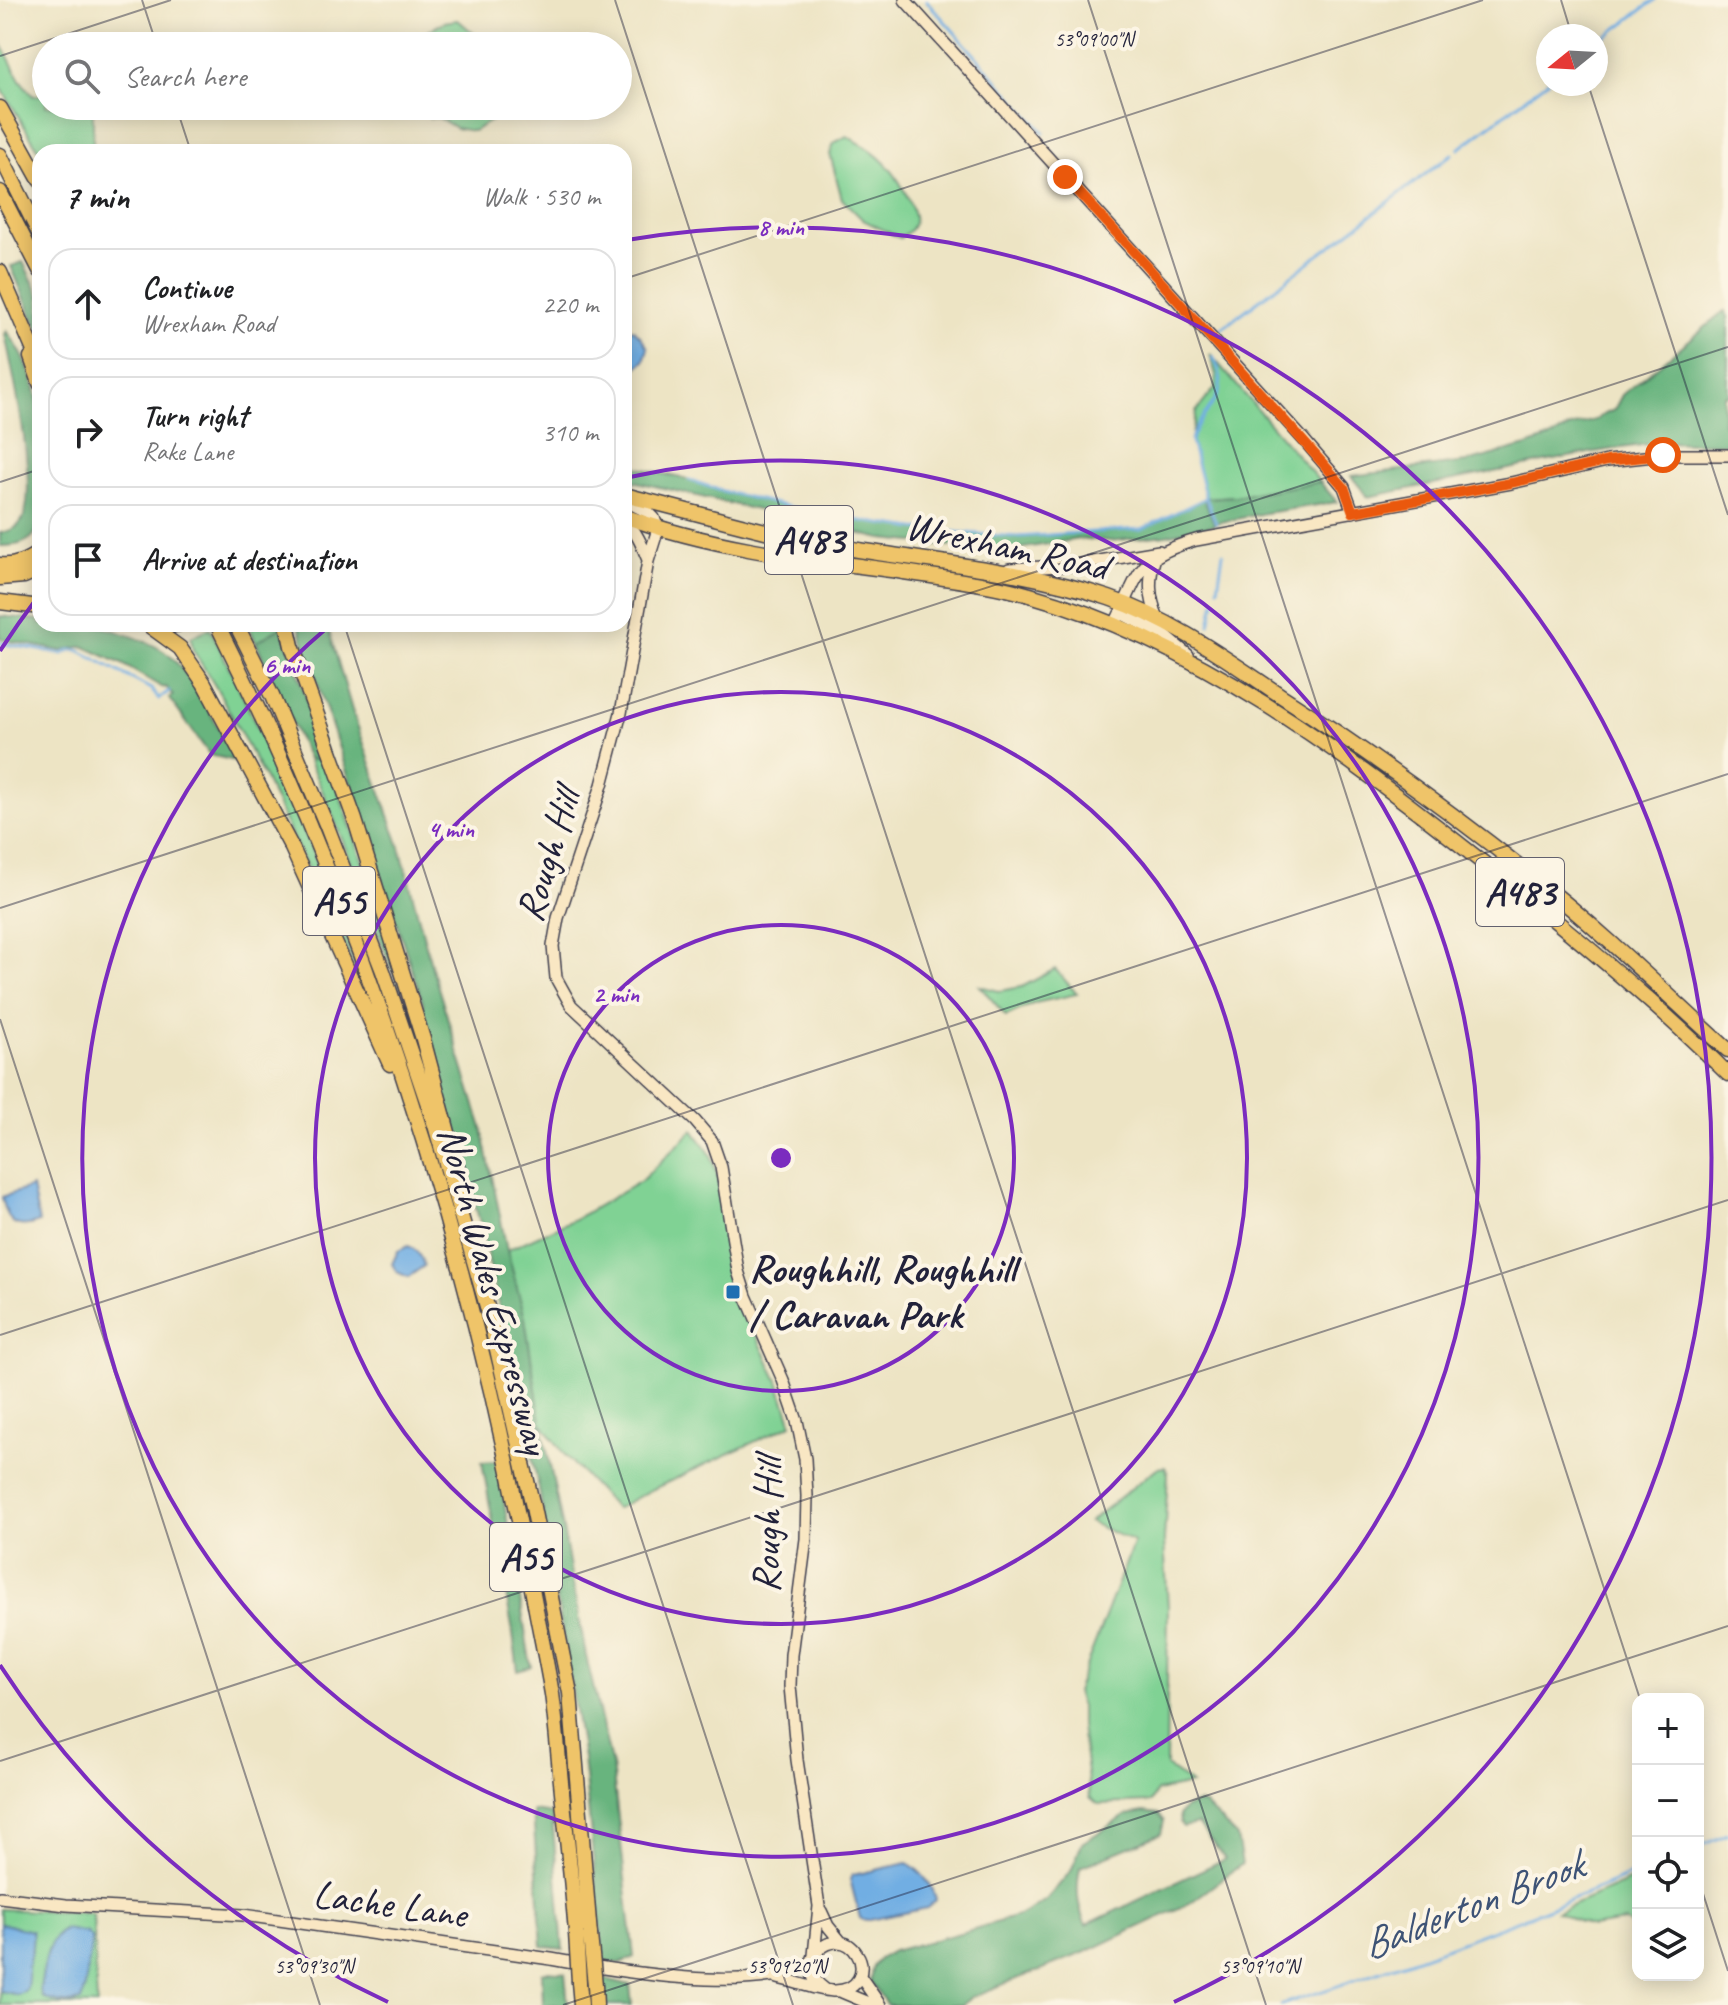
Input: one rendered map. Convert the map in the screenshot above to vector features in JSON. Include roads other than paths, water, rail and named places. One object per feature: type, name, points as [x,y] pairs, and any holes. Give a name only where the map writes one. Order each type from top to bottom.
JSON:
[{"type":"highway","points":[[0,108],[32,166]]},
{"type":"highway","points":[[0,155],[32,219]]},
{"type":"highway","points":[[0,192],[32,254]]},
{"type":"highway","points":[[0,272],[32,359]]},
{"type":"highway","points":[[20,323],[32,348]]},
{"type":"highway","name":"Wrexham Road","points":[[632,500],[852,549],[997,570],[1054,582],[1120,614]]},
{"type":"highway","name":"Wrexham Road","points":[[632,521],[728,545],[987,585],[1120,614]]},
{"type":"highway","points":[[0,565],[21,563],[32,557]]},
{"type":"highway","points":[[0,578],[32,572]]},
{"type":"highway","points":[[0,602],[32,606]]},
{"type":"highway","name":"A483","points":[[1120,614],[1158,618],[1241,669],[1369,755],[1551,892],[1728,1050]]},
{"type":"highway","name":"A483","points":[[1120,614],[1357,766],[1446,833],[1594,952],[1728,1074]]},
{"type":"highway","points":[[158,632],[180,648],[204,683],[292,848],[388,1061],[437,1188]]},
{"type":"highway","name":"North Wales Expressway","points":[[221,632],[255,699],[367,970],[425,1142],[485,1363],[517,1511],[552,1695],[583,1934],[595,1985],[596,2005]]},
{"type":"highway","name":"North Wales Expressway","points":[[240,632],[272,696],[326,824],[383,971],[435,1125],[488,1310],[533,1507],[570,1693],[583,1934],[579,1982],[581,2005]]},
{"type":"highway","points":[[289,632],[355,820],[423,1039],[462,1183],[488,1310]]},
{"type":"street","points":[[905,0],[1314,452],[1344,487],[1353,512]]},
{"type":"street","name":"Wrexham Road","points":[[1120,614],[1139,572],[1160,553],[1196,540],[1511,483],[1607,461],[1663,455],[1728,455]]},
{"type":"street","points":[[632,503],[654,518],[658,529]]},
{"type":"street","points":[[632,528],[648,561]]},
{"type":"street","name":"Rough Hill","points":[[658,529],[648,561],[621,713],[610,756],[558,918],[553,946],[556,978],[571,1005],[695,1121],[712,1141],[721,1167],[738,1271],[797,1421],[805,1459],[807,1496],[803,1567],[791,1655],[790,1696],[819,1906],[828,1926],[841,1942]]},
{"type":"street","points":[[997,570],[1076,565],[1160,553]]},
{"type":"street","points":[[1158,618],[1152,604],[1149,580],[1160,553]]},
{"type":"street","name":"Lache Lane","points":[[0,1897],[66,1905],[243,1915],[597,1968],[684,1978],[770,1977],[826,1990]]},
{"type":"street","name":"Rough Hill","points":[[812,1958],[819,1906]]},
{"type":"street","points":[[842,1992],[860,1976],[857,1954],[841,1942],[825,1944],[812,1958],[813,1979],[826,1990],[842,1992],[873,2005]]},
{"type":"street","name":"Lache Lane","points":[[770,1977],[801,1969],[812,1958]]},
{"type":"street","points":[[860,1976],[880,2005]]},
{"type":"water","points":[[632,329],[648,348],[644,361],[636,368],[632,368]]},
{"type":"water","points":[[32,1187],[39,1222],[17,1225],[9,1218],[2,1197]]},
{"type":"water","points":[[408,1246],[419,1254],[424,1266],[408,1277],[397,1272],[392,1264],[398,1251]]},
{"type":"water","points":[[907,1863],[926,1879],[936,1900],[927,1908],[865,1921],[860,1918],[850,1879],[853,1875]]},
{"type":"water","points":[[0,1923],[32,1931],[28,1984],[26,1990],[18,1995],[0,1991]]},
{"type":"water","points":[[65,1929],[87,1933],[92,1939],[84,1993],[81,2001],[71,2003],[42,1997],[40,1989],[49,1948]]},
{"type":"waterway","points":[[926,0],[1044,133]]},
{"type":"waterway","points":[[1608,35],[1655,0]]},
{"type":"waterway","points":[[1459,149],[1536,90]]},
{"type":"waterway","points":[[1221,329],[1452,154]]},
{"type":"waterway","points":[[1213,356],[1220,375],[1218,393],[1191,441],[1216,523]]},
{"type":"waterway","points":[[689,480],[725,492],[828,516],[915,529],[1017,537],[1142,529],[1206,498]]},
{"type":"waterway","points":[[1218,588],[1223,553]]},
{"type":"waterway","points":[[1210,624],[1215,601]]},
{"type":"waterway","points":[[0,643],[63,654],[78,650],[151,689],[159,699],[169,691]]},
{"type":"waterway","name":"Balderton Brook","points":[[1704,1844],[1728,1834]]},
{"type":"waterway","name":"Balderton Brook","points":[[1280,2005],[1460,1942],[1632,1874]]},
{"type":"place","name":"Roughhill, Roughhill / Caravan Park","points":[[733,1292]]}]
